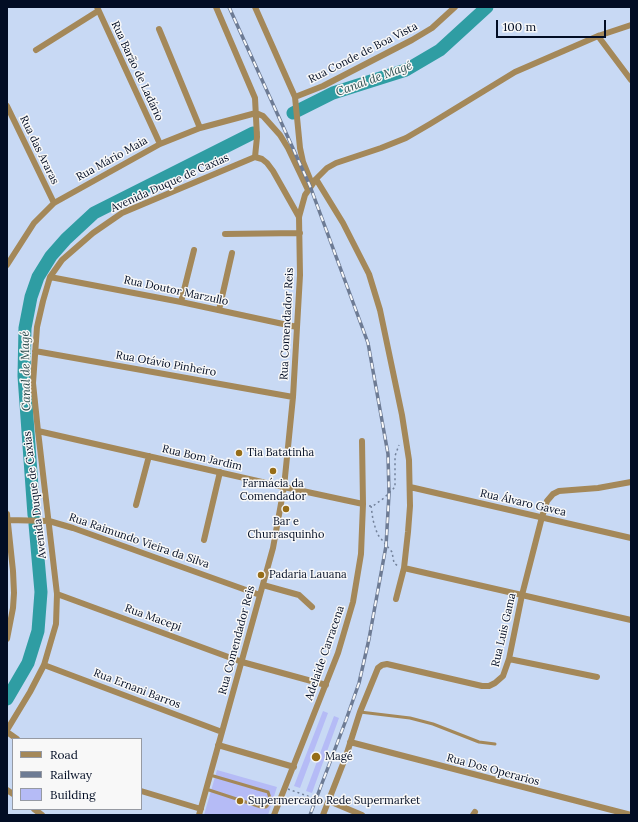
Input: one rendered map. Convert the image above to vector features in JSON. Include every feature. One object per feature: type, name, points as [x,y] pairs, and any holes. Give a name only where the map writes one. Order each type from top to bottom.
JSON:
[{"type":"street","points":[[216,7],[251,87],[254,98],[257,143],[255,157],[262,159],[273,171],[299,217]]},
{"type":"street","points":[[255,7],[295,97],[302,162],[312,184]]},
{"type":"street","name":"Rua Conde de Boa Vista","points":[[295,97],[323,86],[412,40],[432,28],[455,7]]},
{"type":"street","points":[[36,50],[98,9]]},
{"type":"street","name":"Rua Barão de Ladário","points":[[98,9],[160,144]]},
{"type":"street","name":"Rua Comendador Reis","points":[[200,812],[273,548],[284,487],[293,397],[300,275],[299,217],[302,204],[312,184],[327,168],[336,163],[381,148],[412,134],[515,72],[598,36],[631,25]]},
{"type":"street","points":[[158,29],[200,128]]},
{"type":"street","points":[[598,36],[631,80]]},
{"type":"street","name":"Rua das Araras","points":[[7,106],[54,203]]},
{"type":"street","points":[[256,113],[263,116],[280,135],[312,184],[330,201],[356,247],[369,274],[380,310],[408,447],[410,487],[408,532],[404,568],[396,599]]},
{"type":"street","name":"Rua Mário Maia","points":[[7,266],[34,223],[54,203],[160,144],[200,128],[256,113]]},
{"type":"street","name":"Avenida Duque de Caxias","points":[[7,731],[44,665],[56,624],[57,594],[33,383],[37,327],[50,277],[62,260],[82,242],[122,213],[255,157]]},
{"type":"street","points":[[225,234],[300,233]]},
{"type":"street","points":[[181,302],[194,250]]},
{"type":"street","points":[[219,310],[232,254]]},
{"type":"street","name":"Rua Doutor Marzullo","points":[[50,277],[181,302],[297,327]]},
{"type":"street","name":"Rua Otávio Pinheiro","points":[[35,351],[293,397]]},
{"type":"street","name":"Rua Bom Jardim","points":[[38,431],[363,504]]},
{"type":"street","name":"Adelaide Carracena","points":[[274,815],[326,685],[348,620],[356,590],[361,554],[363,504],[362,442]]},
{"type":"street","points":[[136,505],[149,456]]},
{"type":"street","points":[[204,540],[220,472]]},
{"type":"street","name":"Rua Luis Gama","points":[[323,815],[326,802],[346,756],[360,712],[375,673],[382,664],[482,686],[489,686],[503,676],[509,659],[522,595],[547,501],[553,494],[559,491],[598,488],[631,482]]},
{"type":"street","name":"Rua Álvaro Gavea","points":[[410,487],[631,538]]},
{"type":"street","points":[[7,639],[9,620],[14,608],[13,571],[8,517]]},
{"type":"street","name":"Rua Raimundo Vieira da Silva","points":[[8,517],[49,521],[94,534],[260,595]]},
{"type":"street","points":[[404,568],[631,620]]},
{"type":"street","points":[[263,584],[299,596],[312,607]]},
{"type":"street","name":"Rua Macepi","points":[[57,594],[242,662],[326,685]]},
{"type":"street","points":[[509,659],[597,677]]},
{"type":"street","name":"Rua Ernani Barros","points":[[44,665],[222,732]]},
{"type":"street","points":[[7,731],[16,738]]},
{"type":"street","name":"Rua Dos Operarios","points":[[350,742],[631,815]]},
{"type":"street","points":[[218,745],[294,767]]},
{"type":"street","points":[[142,791],[200,812]]},
{"type":"street","points":[[326,802],[362,815]]},
{"type":"street","points":[[34,811],[42,815]]},
{"type":"lane","points":[[360,712],[410,718],[433,724],[479,742],[495,744]]},
{"type":"lane","points":[[206,789],[262,807],[266,807],[268,805],[270,798],[268,792],[210,775]]},
{"type":"path","points":[[363,504],[371,506],[389,494],[395,487],[394,456],[399,445]]},
{"type":"path","points":[[371,506],[373,520],[378,535],[392,552],[395,565],[404,568]]},
{"type":"path","points":[[288,789],[326,802]]},
{"type":"building","points":[[323,711],[328,713],[300,788],[294,786]]},
{"type":"building","points":[[334,716],[339,718],[312,793],[306,791]]},
{"type":"building","name":"Supermercado Rede Supermarket","points":[[217,770],[277,787],[268,815],[204,815]]},
{"type":"waterway","name":"Canal de Magé","points":[[293,113],[333,93],[406,70],[440,50],[487,7]]},
{"type":"waterway","name":"Canal de Magé","points":[[34,515],[24,376],[25,328],[31,297],[38,277],[51,256],[66,239],[94,213],[253,133]]},
{"type":"waterway","name":"Canal de Magé","points":[[7,699],[28,663],[38,631],[41,592],[35,524]]},
{"type":"railway","points":[[229,7],[310,186],[368,343],[388,454],[389,494],[386,546],[369,639],[359,683],[310,815]]},
{"type":"place","name":"Tia Batatinha","points":[[239,453]]},
{"type":"place","name":"Farmácia da Comendador","points":[[273,471]]},
{"type":"place","name":"Bar e Churrasquinho","points":[[286,509]]},
{"type":"place","name":"Padaria Lauana","points":[[261,575]]},
{"type":"place","name":"Magé","points":[[316,757]]},
{"type":"place","name":"Supermercado Rede Supermarket","points":[[240,801]]}]
